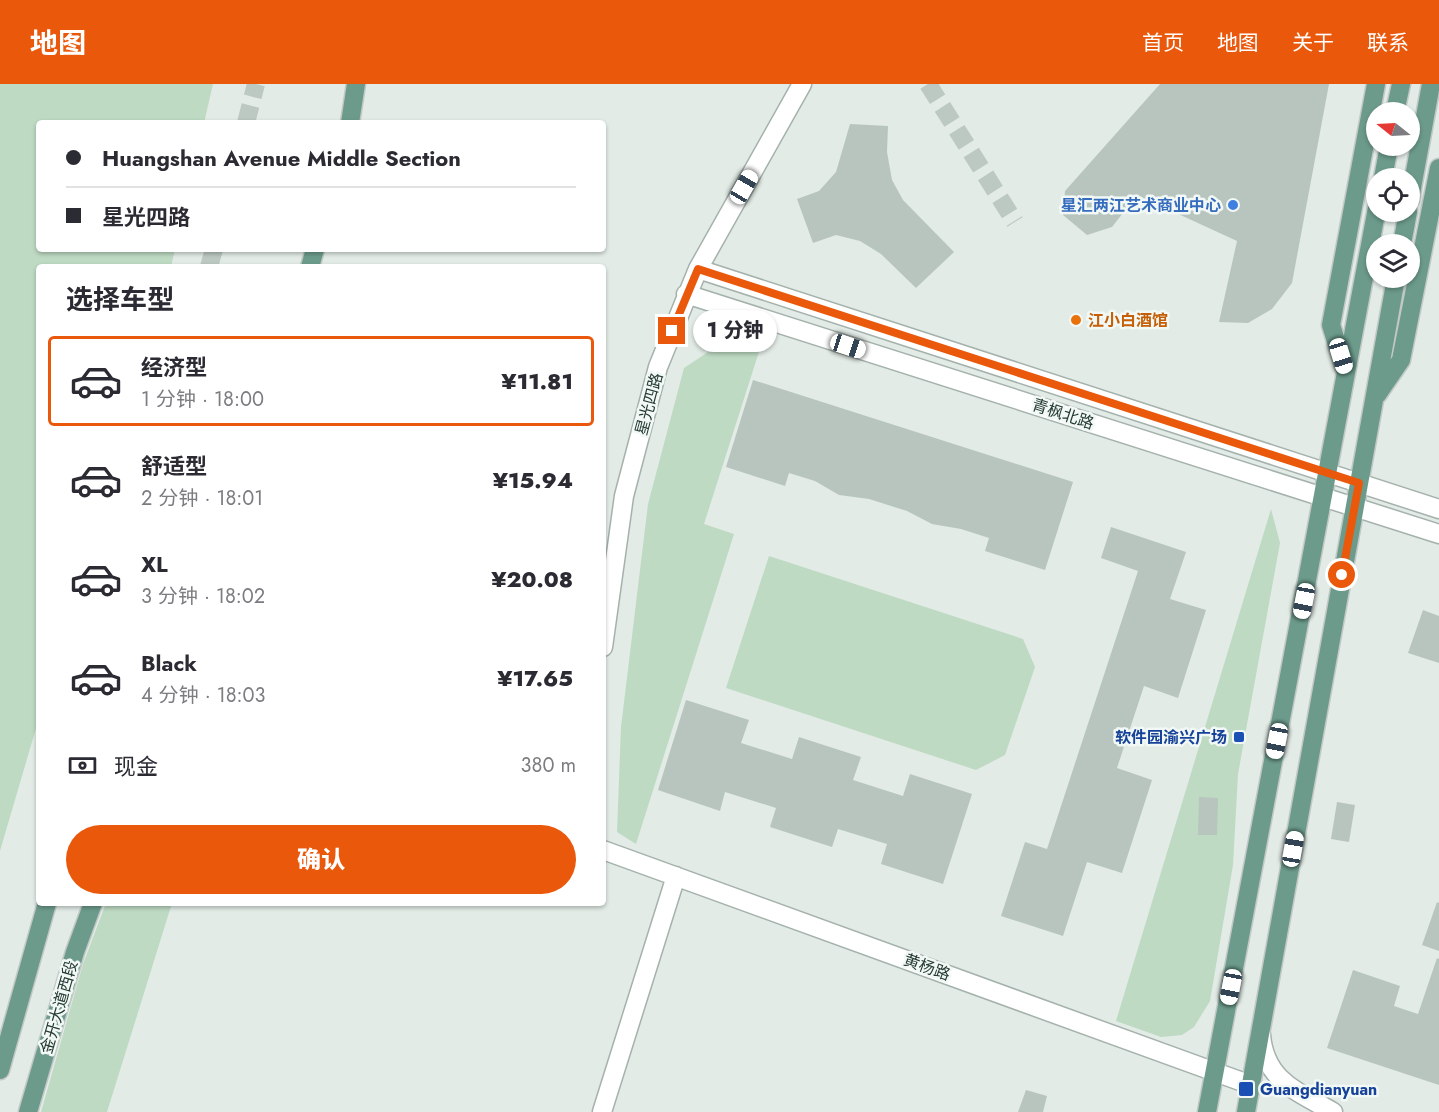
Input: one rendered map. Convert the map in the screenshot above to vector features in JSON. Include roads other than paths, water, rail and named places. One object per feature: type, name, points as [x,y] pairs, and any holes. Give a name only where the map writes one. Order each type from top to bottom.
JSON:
[{"type":"main road","points":[[350,120],[356,84]]},
{"type":"main road","points":[[1346,372],[1331,325],[1376,84]]},
{"type":"main road","points":[[1397,102],[1401,84]]},
{"type":"main road","points":[[1416,168],[1431,84]]},
{"type":"main road","points":[[1373,401],[1401,360],[1439,168]]},
{"type":"main road","points":[[1208,1112],[1374,222]]},
{"type":"main road","points":[[1246,1112],[1394,288]]},
{"type":"main road","points":[[0,1070],[46,906]]},
{"type":"main road","name":"金开大道西段","points":[[28,1112],[75,952],[92,906]]},
{"type":"street","name":"星光四路","points":[[606,625],[624,496],[658,367],[698,269],[802,84]]},
{"type":"street","name":"青枫北路","points":[[698,269],[1439,509]]},
{"type":"street","name":"青枫北路","points":[[686,294],[1439,534]]},
{"type":"street","name":"黄杨路","points":[[606,851],[1251,1085]]},
{"type":"street","points":[[602,1112],[676,876]]},
{"type":"street","points":[[1260,1031],[1265,1059],[1276,1076],[1333,1112]]},
{"type":"tunnel","points":[[247,120],[256,84]]},
{"type":"tunnel","points":[[928,84],[1015,222]]},
{"type":"tunnel","points":[[210,264],[213,252]]},
{"type":"place","name":"星汇两江艺术商业中心","points":[[1233,205]]},
{"type":"place","name":"江小白酒馆","points":[[1076,320]]},
{"type":"place","name":"软件园渝兴广场","points":[[1239,737]]},
{"type":"place","name":"Guangdianyuan","points":[[1246,1089]]}]
